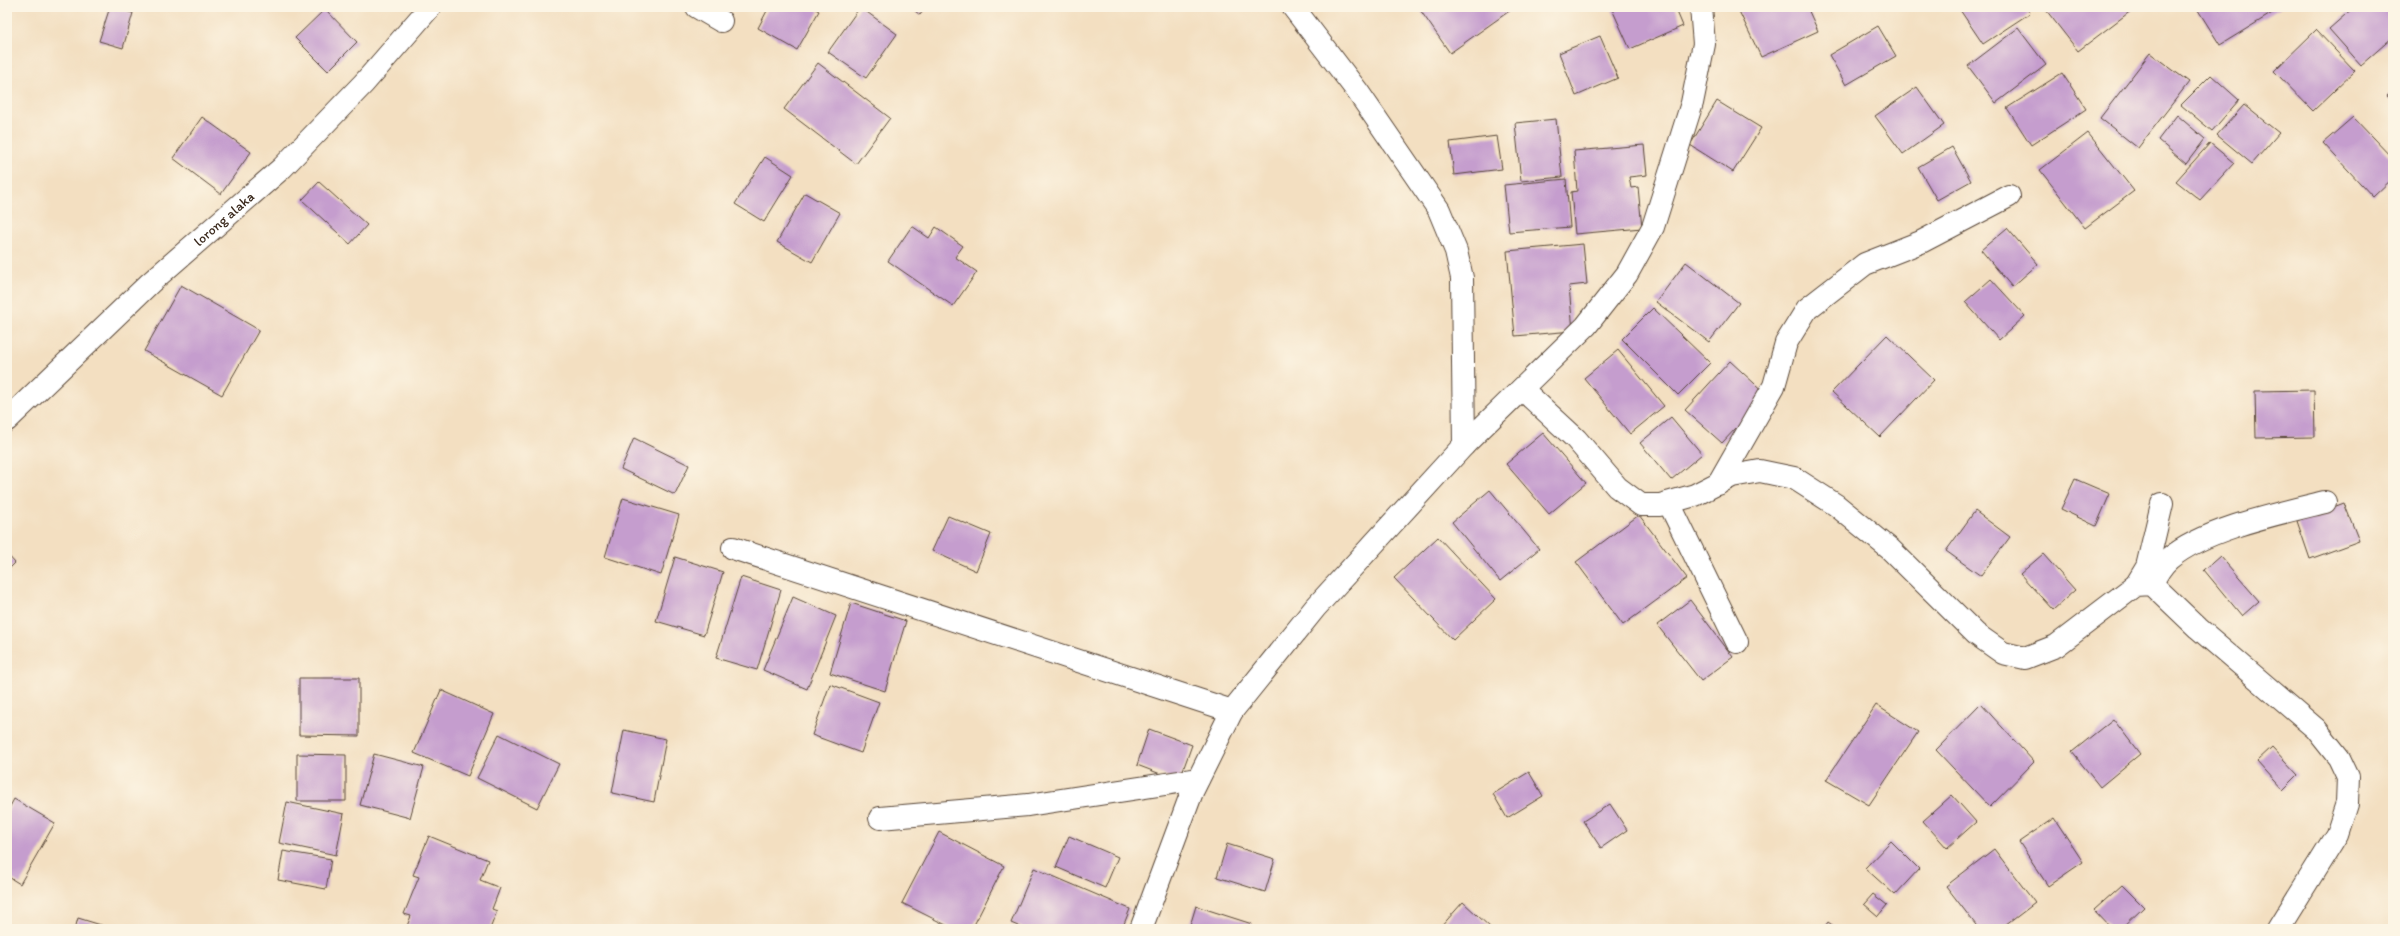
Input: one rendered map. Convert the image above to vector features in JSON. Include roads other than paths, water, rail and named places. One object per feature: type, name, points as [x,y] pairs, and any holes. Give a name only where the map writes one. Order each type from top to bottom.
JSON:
[{"type":"street","name":"lorong alaka","points":[[7,420],[150,283],[282,168],[364,83],[430,7]]},
{"type":"street","points":[[697,7],[721,21]]},
{"type":"street","points":[[1293,7],[1358,92],[1435,203],[1456,251],[1462,278],[1464,445]]},
{"type":"street","points":[[1141,929],[1198,779],[1232,711],[1315,608],[1464,445],[1586,326],[1627,274],[1653,227],[1692,103],[1704,44],[1701,7]]},
{"type":"street","points":[[1718,484],[1774,386],[1786,343],[1807,309],[1865,264],[1921,242],[2009,196]]},
{"type":"street","points":[[1522,389],[1576,439],[1616,488],[1641,505],[1660,505],[1669,503],[1695,495],[1732,476],[1760,471],[1794,478],[1836,505],[1890,549],[1976,634],[2003,653],[2025,658],[2056,646],[2144,585],[2168,559],[2186,546],[2237,526],[2325,502]]},
{"type":"street","points":[[1669,503],[1737,642]]},
{"type":"street","points":[[2144,585],[2162,504]]},
{"type":"street","points":[[733,548],[1232,711]]},
{"type":"street","points":[[2144,585],[2198,628],[2316,730],[2339,758],[2348,777],[2347,803],[2337,834],[2278,929]]},
{"type":"street","points":[[880,818],[1028,805],[1198,779]]}]
